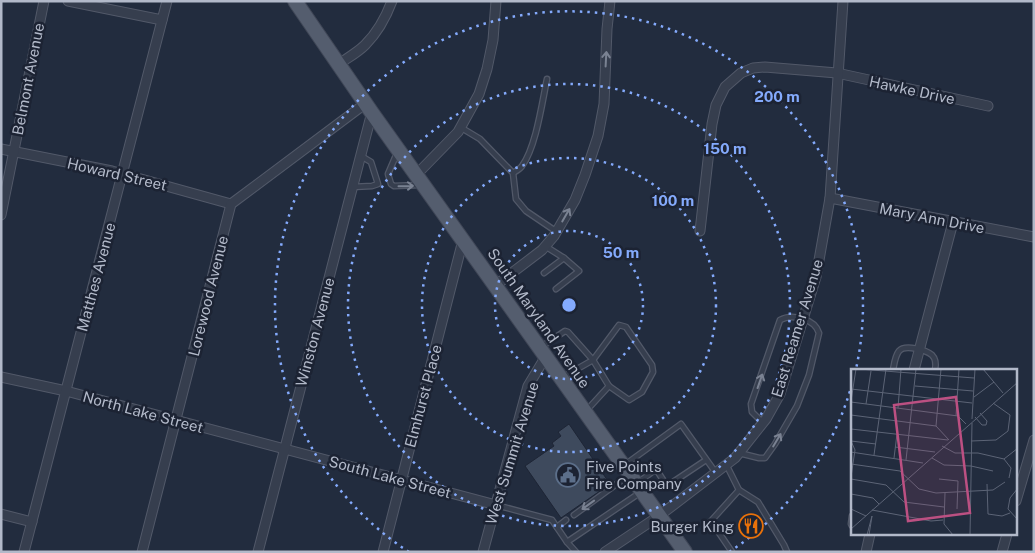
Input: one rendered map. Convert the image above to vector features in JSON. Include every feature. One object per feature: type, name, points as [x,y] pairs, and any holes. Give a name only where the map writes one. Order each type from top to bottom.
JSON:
[{"type":"main road","name":"South Maryland Avenue","points":[[295,1],[685,552]]},
{"type":"street","name":"Belmont Avenue","points":[[1,215],[44,1]]},
{"type":"street","points":[[68,1],[162,20]]},
{"type":"street","name":"Matthes Avenue","points":[[24,552],[168,1]]},
{"type":"street","points":[[339,64],[364,46],[376,33],[392,1]]},
{"type":"street","points":[[420,180],[452,139],[479,94],[493,40],[496,1]]},
{"type":"street","points":[[496,285],[546,246],[557,232],[575,200],[598,136],[604,104],[610,1]]},
{"type":"street","name":"East Reamer Avenue","points":[[606,552],[659,516],[735,458],[764,423],[780,394],[816,277],[830,198],[843,1]]},
{"type":"street","name":"Hawke Drive","points":[[700,231],[712,124],[716,105],[725,87],[741,73],[753,68],[765,67],[837,73],[988,106]]},
{"type":"street","points":[[231,204],[369,108]]},
{"type":"street","name":"Winston Avenue","points":[[258,552],[360,156],[369,108]]},
{"type":"street","name":"Howard Street","points":[[1,149],[123,174],[231,204]]},
{"type":"street","name":"Mary Ann Drive","points":[[830,198],[1034,237]]},
{"type":"street","name":"Lorewood Avenue","points":[[142,552],[231,204]]},
{"type":"street","points":[[914,369],[953,222]]},
{"type":"street","name":"Elmhurst Place","points":[[383,552],[464,240]]},
{"type":"street","name":"West Summit Avenue","points":[[483,552],[528,386],[543,352]]},
{"type":"street","name":"North Lake Street","points":[[1,377],[66,392],[284,450]]},
{"type":"street","points":[[1018,494],[1034,440]]},
{"type":"street","name":"South Lake Street","points":[[284,450],[496,504]]},
{"type":"street","points":[[1,514],[32,522]]},
{"type":"street","points":[[866,552],[867,536]]},
{"type":"street","points":[[1002,552],[1006,536]]},
{"type":"lane","points":[[513,173],[522,167],[529,151],[537,127],[547,79]]},
{"type":"lane","points":[[460,127],[480,138],[513,173],[516,199],[526,211],[557,232]]},
{"type":"lane","points":[[391,184],[388,174],[398,149]]},
{"type":"lane","points":[[360,156],[371,162],[378,184]]},
{"type":"lane","points":[[352,187],[378,184],[391,184],[394,186],[420,180]]},
{"type":"lane","points":[[546,246],[579,271],[556,289]]},
{"type":"lane","points":[[544,273],[564,258]]},
{"type":"lane","points":[[739,453],[765,458],[797,406],[809,376],[819,332],[818,328],[803,318],[786,317],[780,320],[751,404],[752,412],[764,423]]},
{"type":"lane","points":[[543,352],[565,331],[568,332],[593,360],[610,386],[629,400],[642,392],[653,372],[652,365],[626,327],[619,324],[593,360],[561,378]]},
{"type":"lane","points":[[893,369],[898,352],[903,348],[920,349],[932,355],[935,360],[935,369]]},
{"type":"lane","points":[[585,412],[610,386]]},
{"type":"lane","points":[[567,542],[633,479],[681,424],[716,473]]},
{"type":"lane","points":[[574,515],[633,479],[656,469],[667,486],[706,460]]},
{"type":"lane","points":[[726,464],[739,490],[758,502],[787,552]]},
{"type":"lane","points":[[732,552],[711,521],[739,490]]},
{"type":"lane","points":[[496,504],[552,520],[576,552]]},
{"type":"lane","points":[[557,527],[566,520]]},
{"type":"building","name":"Five Points Fire Company","points":[[569,424],[610,484],[561,518],[525,466],[554,446],[552,443],[561,436],[558,432]]},
{"type":"place","name":"Five Points Fire Company","points":[[568,475]]},
{"type":"place","name":"Burger King","points":[[751,526]]}]
